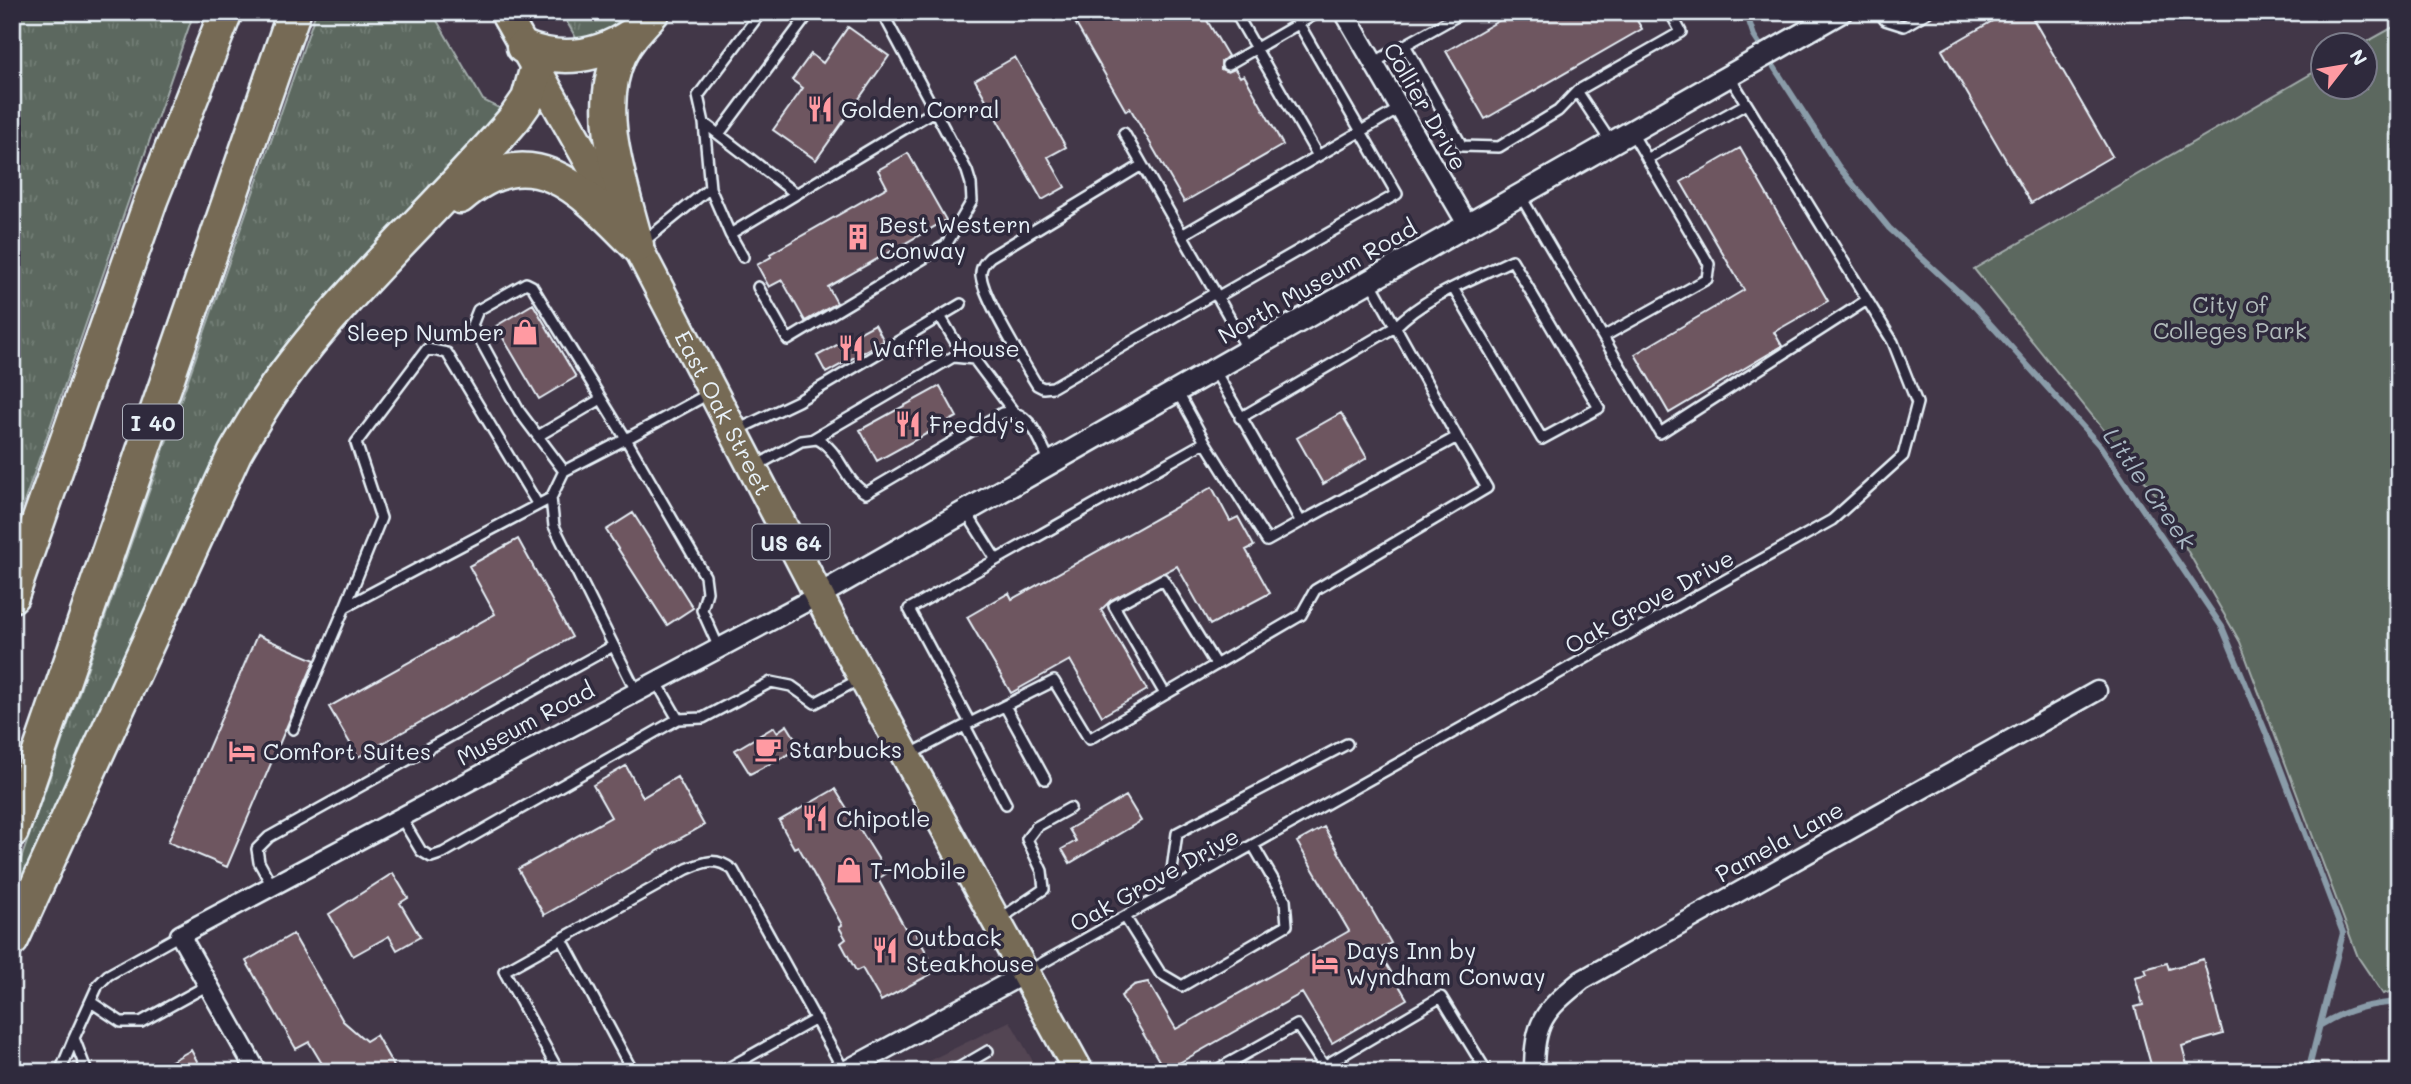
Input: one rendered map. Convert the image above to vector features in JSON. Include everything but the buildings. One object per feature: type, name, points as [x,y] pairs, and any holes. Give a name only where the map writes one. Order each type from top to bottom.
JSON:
[{"type":"highway","points":[[12,596],[151,200],[226,12]]},
{"type":"highway","name":"I 40","points":[[12,831],[294,12]]},
{"type":"highway","name":"East Oak Street","points":[[504,12],[637,246],[863,678],[1079,1072]]},
{"type":"highway","points":[[12,940],[235,453],[280,381],[329,321],[514,119],[528,99],[530,59],[546,55],[583,55],[603,50],[643,23]]},
{"type":"highway","points":[[637,246],[611,125],[610,99],[616,64],[643,23]]},
{"type":"highway","points":[[392,254],[474,185],[505,170],[521,168],[546,173],[575,188],[601,209],[637,246]]},
{"type":"street","name":"Collier Drive","points":[[1344,12],[1466,224]]},
{"type":"street","name":"North Museum Road","points":[[819,595],[1050,461],[1215,371],[1610,141],[1841,12]]},
{"type":"street","name":"Museum Road","points":[[180,935],[271,884],[819,595]]},
{"type":"street","name":"Pamela Lane","points":[[1534,1072],[1536,1030],[1555,1002],[1582,980],[2096,691]]},
{"type":"street","points":[[180,935],[257,1072]]},
{"type":"street","points":[[844,1071],[1024,974]]},
{"type":"lane","points":[[743,257],[710,188],[704,122],[698,96],[761,12]]},
{"type":"lane","points":[[719,134],[810,12]]},
{"type":"lane","points":[[758,287],[789,340],[946,245],[972,201],[971,184],[882,12]]},
{"type":"lane","points":[[1235,12],[1318,156]]},
{"type":"lane","points":[[1227,65],[1319,12]]},
{"type":"lane","points":[[1373,63],[1464,12]]},
{"type":"lane","points":[[1405,45],[1462,146],[1499,146],[1558,111],[1577,91],[1681,32],[1670,12]]},
{"type":"lane","points":[[1880,12],[1885,19],[1904,26],[1928,12]]},
{"type":"lane","points":[[1142,164],[990,257],[983,264],[981,276],[1009,338],[1037,385],[1043,388],[1053,387],[1397,194],[1299,24]]},
{"type":"lane","name":"Oak Grove Drive","points":[[1024,974],[1832,520],[1903,456],[1917,403],[1893,342],[1729,76]]},
{"type":"lane","points":[[1577,91],[1610,141]]},
{"type":"lane","points":[[1647,159],[1746,104]]},
{"type":"lane","points":[[1182,235],[1399,109]]},
{"type":"lane","points":[[730,234],[934,111]]},
{"type":"lane","points":[[704,122],[796,194]]},
{"type":"lane","points":[[1604,337],[1707,279],[1709,264],[1631,130]]},
{"type":"lane","points":[[1124,133],[1248,351]]},
{"type":"lane","points":[[637,246],[710,188]]},
{"type":"lane","points":[[1519,194],[1660,433],[1867,300]]},
{"type":"lane","points":[[1240,418],[1395,327],[1416,306],[1453,288],[1512,260],[1599,408],[1542,439],[1453,288]]},
{"type":"lane","points":[[906,757],[1054,681],[1088,739],[1301,615],[1315,590],[1487,488],[1370,281]]},
{"type":"lane","points":[[564,471],[519,411],[472,325],[478,310],[526,283],[532,286],[626,439],[705,576],[707,592],[702,610],[719,648]]},
{"type":"lane","points":[[734,432],[798,401],[961,304]]},
{"type":"lane","points":[[940,316],[965,358]]},
{"type":"lane","points":[[293,729],[381,518],[356,443],[427,349],[447,353],[538,505]]},
{"type":"lane","points":[[753,468],[801,441],[813,439],[953,357],[974,359],[1013,411]]},
{"type":"lane","points":[[1215,371],[1301,522]]},
{"type":"lane","points":[[636,691],[554,526],[551,498],[564,471],[713,391]]},
{"type":"lane","points":[[1177,391],[1205,442],[1268,541],[1457,437]]},
{"type":"lane","points":[[538,436],[601,399]]},
{"type":"lane","points":[[813,439],[827,444],[856,488],[866,493],[879,488],[1002,413],[1013,411],[1022,413],[1028,421],[1050,461]]},
{"type":"lane","points":[[1006,804],[909,609],[995,558],[1205,442]]},
{"type":"lane","points":[[345,607],[551,498]]},
{"type":"lane","points":[[965,510],[995,558]]},
{"type":"lane","points":[[1165,694],[1114,606],[1163,579],[1216,664]]},
{"type":"lane","points":[[271,884],[258,862],[257,849],[269,837],[613,646]]},
{"type":"lane","points":[[400,816],[421,851],[431,856],[443,853],[678,719],[703,718],[771,682],[790,686],[815,703],[863,678]]},
{"type":"lane","points":[[656,681],[678,719]]},
{"type":"lane","points":[[1005,706],[1045,779]]},
{"type":"lane","points":[[1169,892],[1177,833],[1347,744]]},
{"type":"lane","points":[[995,922],[1044,889],[1042,871],[1027,839],[1036,827],[1070,808]]},
{"type":"lane","points":[[1125,917],[1160,974],[1182,986],[1287,925],[1285,900],[1253,845]]},
{"type":"lane","points":[[559,1072],[504,971],[687,869],[708,860],[723,862],[733,870],[844,1071]]},
{"type":"lane","points":[[60,1072],[98,985],[108,975],[180,935]]},
{"type":"lane","points":[[562,939],[634,1072]]},
{"type":"lane","points":[[91,1002],[121,1022],[141,1022],[208,985]]},
{"type":"lane","points":[[1213,1072],[1297,1025],[1324,1066],[1441,998],[1487,1072]]},
{"type":"lane","points":[[721,1072],[816,1019]]},
{"type":"lane","points":[[74,1038],[87,1072]]},
{"type":"lane","points":[[952,1072],[988,1051]]},
{"type":"shaded area","points":[[1010,1021],[1039,1072],[906,1072]]},
{"type":"green space","points":[[12,12],[194,12],[12,537]]},
{"type":"green space","points":[[316,12],[432,12],[483,100],[501,109],[509,121],[392,229],[327,295],[246,398],[22,889],[12,885]]},
{"type":"green space","points":[[561,12],[629,12],[604,34],[579,43]]},
{"type":"green space","name":"City of Colleges Park","points":[[2399,24],[2399,989],[2383,994],[2358,957],[2240,642],[2153,491],[1974,269],[2310,75],[2310,102],[2380,102],[2380,34]]},
{"type":"waterway","name":"Little Creek","points":[[1746,12],[1754,36],[1838,166],[1889,228],[1975,307],[2100,446],[2222,627],[2278,762],[2343,933],[2308,1072]]},
{"type":"waterway","points":[[2321,1025],[2358,1008],[2399,1002]]},
{"type":"place","name":"Golden Corral","points":[[820,109]]},
{"type":"place","name":"Best Western Conway","points":[[858,237]]},
{"type":"place","name":"Sleep Number","points":[[525,332]]},
{"type":"place","name":"Waffle House","points":[[851,348]]},
{"type":"place","name":"Freddy's","points":[[908,424]]},
{"type":"place","name":"Starbucks","points":[[768,749]]},
{"type":"place","name":"Comfort Suites","points":[[242,751]]},
{"type":"place","name":"Chipotle","points":[[815,818]]},
{"type":"place","name":"T-Mobile","points":[[849,870]]},
{"type":"place","name":"Outback Steakhouse","points":[[885,950]]},
{"type":"place","name":"Days Inn by Wyndham Conway","points":[[1325,963]]}]
